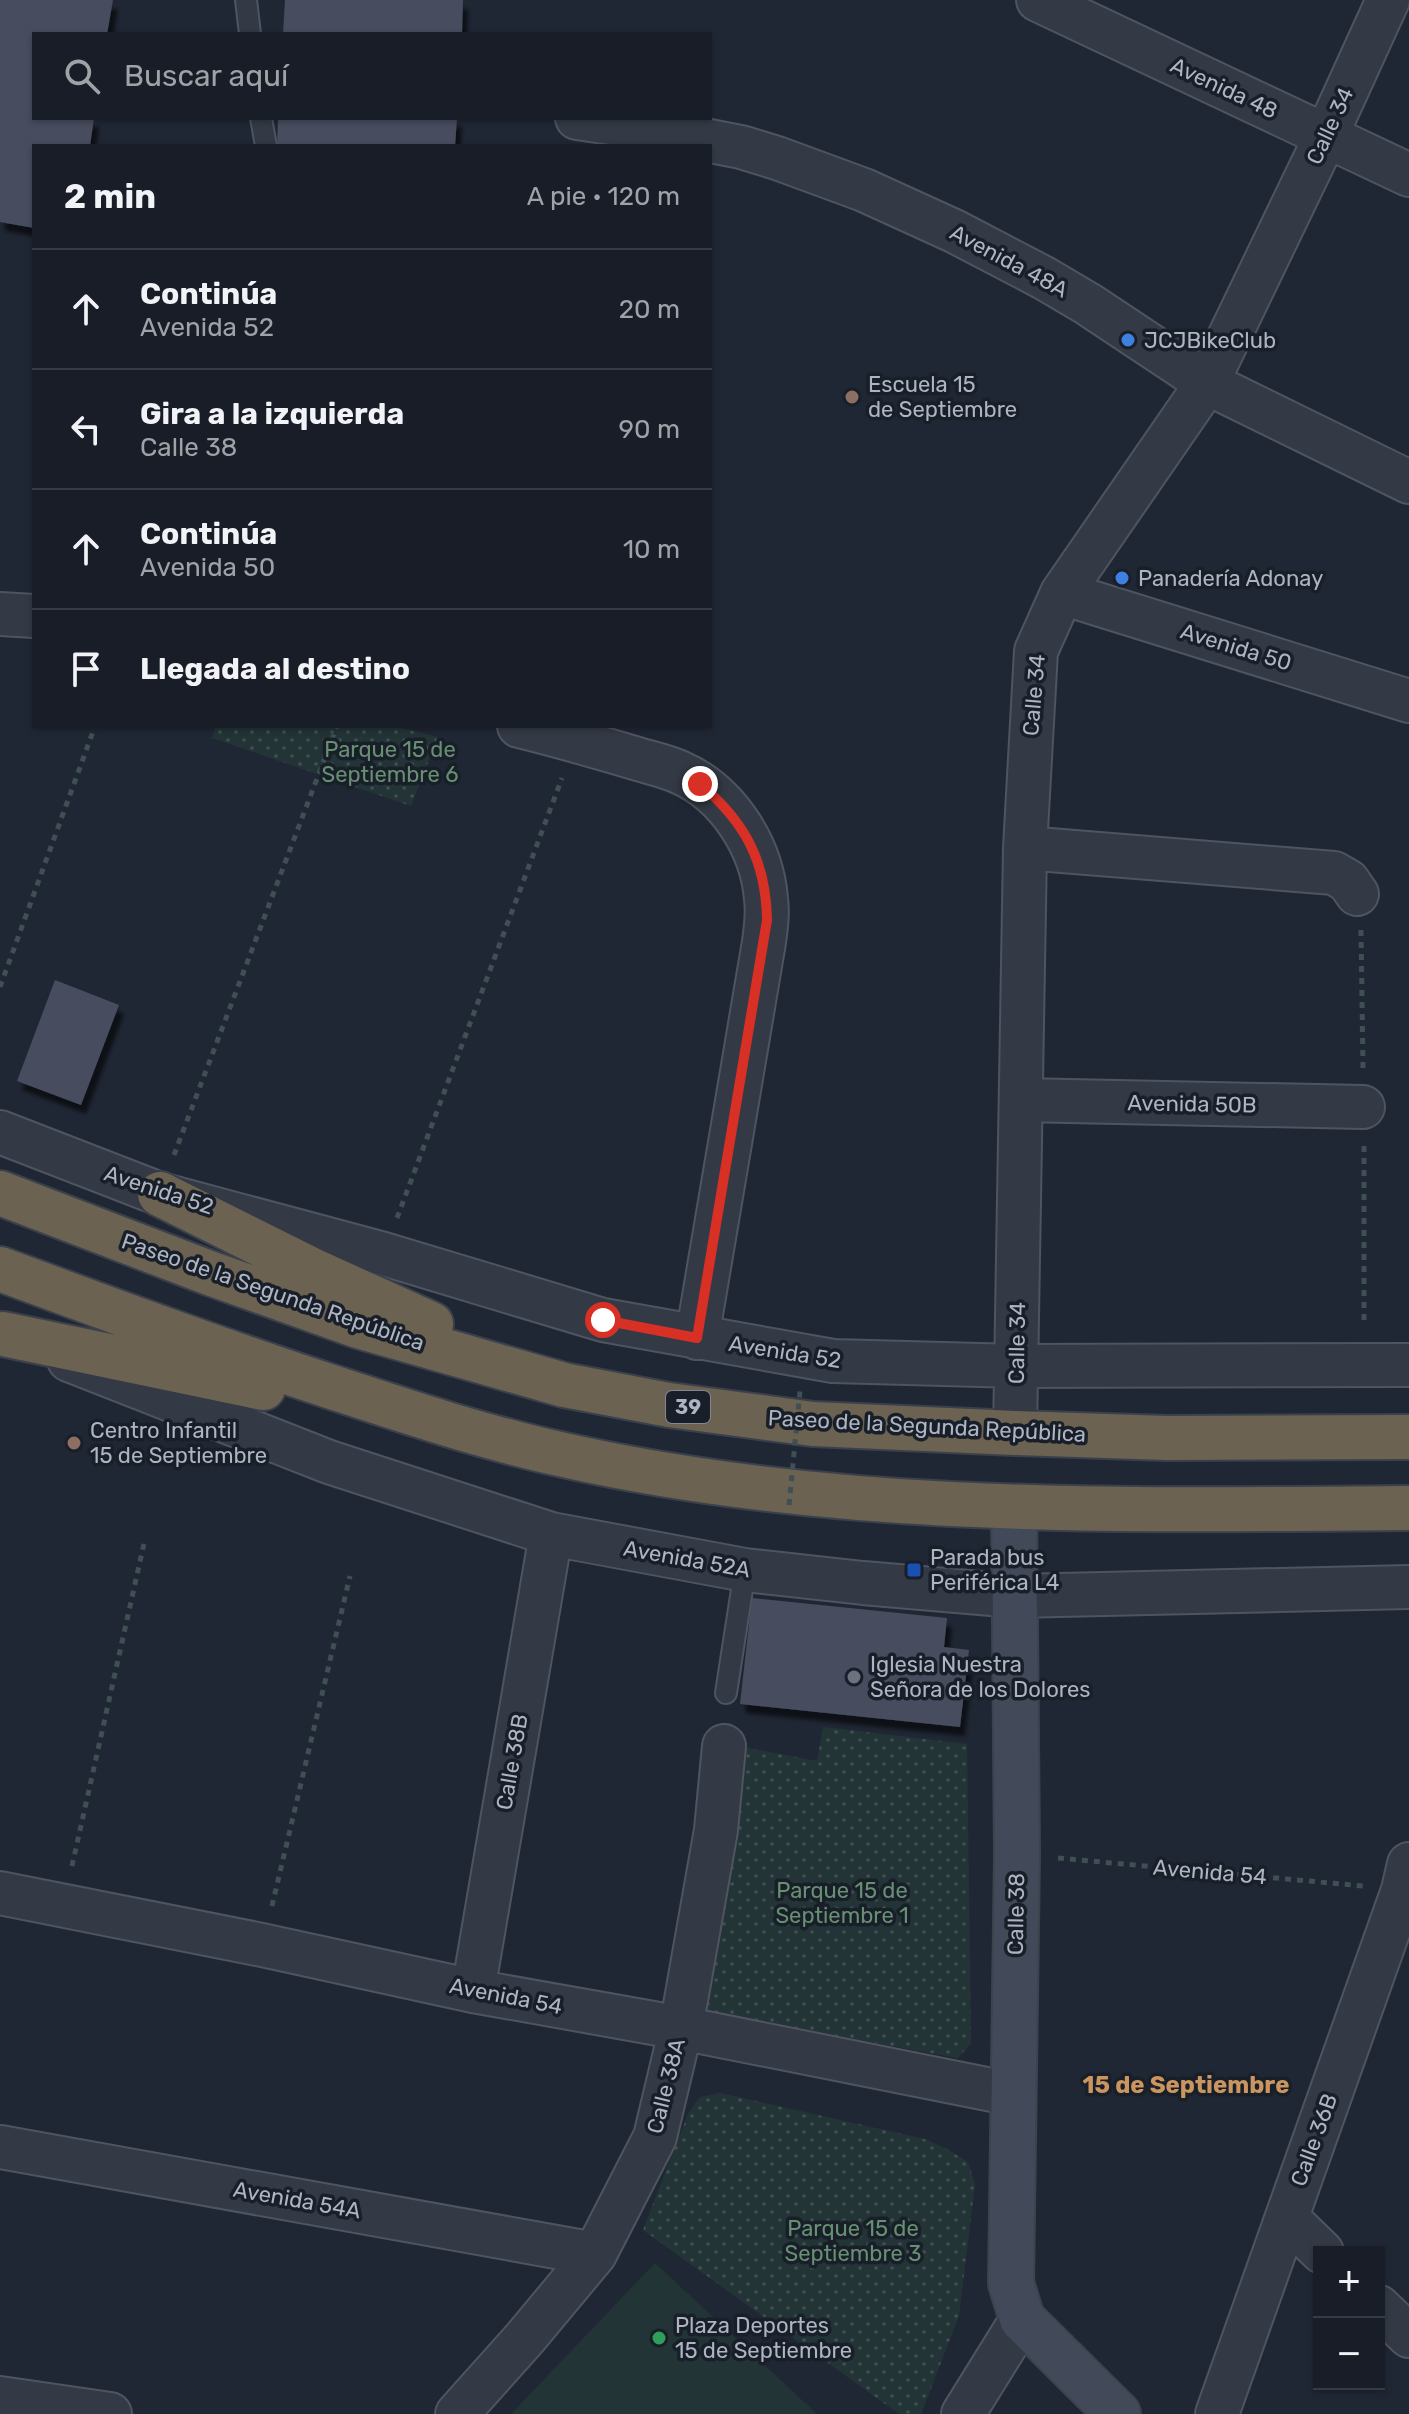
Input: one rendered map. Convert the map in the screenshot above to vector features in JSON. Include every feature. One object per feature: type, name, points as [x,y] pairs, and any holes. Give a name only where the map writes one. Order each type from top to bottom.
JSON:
[{"type":"highway","name":"Paseo de la Segunda República","points":[[0,1193],[358,1326],[564,1385],[669,1405],[813,1424],[1015,1433],[1167,1438],[1409,1437]]},
{"type":"highway","points":[[160,1194],[312,1270],[564,1385]]},
{"type":"highway","points":[[0,1269],[237,1355],[464,1431]]},
{"type":"highway","points":[[1,1333],[464,1431],[567,1456],[722,1484],[1014,1507],[1409,1508]]},
{"type":"street","name":"Avenida 48","points":[[1038,0],[1409,175]]},
{"type":"street","name":"Calle 34","points":[[1015,1433],[1025,848],[1034,662],[1062,593],[1207,383],[1388,0]]},
{"type":"street","name":"Avenida 48A","points":[[590,120],[741,147],[864,190],[954,231],[1044,278],[1207,383],[1409,482]]},
{"type":"street","name":"Avenida 50","points":[[1062,593],[1409,701]]},
{"type":"street","points":[[0,614],[32,616]]},
{"type":"street","points":[[527,728],[679,772],[700,784],[738,821],[762,873],[767,920],[697,1338]]},
{"type":"street","points":[[1025,848],[1334,873],[1348,881],[1357,894]]},
{"type":"street","name":"Avenida 50B","points":[[1021,1100],[1363,1107]]},
{"type":"street","name":"Avenida 52","points":[[0,1132],[160,1194],[384,1254],[603,1320],[833,1361],[1017,1366],[1409,1365]]},
{"type":"street","name":"Avenida 52A","points":[[1,1333],[329,1462],[551,1534],[745,1570],[1015,1596],[1409,1587]]},
{"type":"street","name":"Calle 38","points":[[1014,1507],[1017,1854],[1011,2283],[1022,2319]]},
{"type":"street","name":"Calle 38B","points":[[473,1991],[551,1534]]},
{"type":"street","name":"Calle 38A","points":[[457,2414],[595,2254],[655,2137],[681,2028],[716,1830],[724,1746]]},
{"type":"street","name":"Calle 36B","points":[[1217,2414],[1406,1877]]},
{"type":"street","name":"Avenida 54","points":[[0,1893],[473,1991],[681,2028],[1012,2094]]},
{"type":"street","name":"Avenida 54A","points":[[0,2147],[595,2254]]},
{"type":"street","points":[[1287,2218],[1316,2246]]},
{"type":"street","points":[[1385,2313],[1409,2336]]},
{"type":"street","points":[[963,2414],[1022,2319],[1118,2414]]},
{"type":"street","points":[[0,2398],[110,2414]]},
{"type":"lane","points":[[246,0],[250,32]]},
{"type":"lane","points":[[261,120],[266,144]]},
{"type":"lane","points":[[726,1693],[745,1570]]},
{"type":"path","points":[[0,987],[94,728]]},
{"type":"path","points":[[160,1194],[336,728]]},
{"type":"path","points":[[384,1254],[576,740]]},
{"type":"path","points":[[789,1505],[800,1391]]},
{"type":"path","points":[[63,1906],[145,1539]]},
{"type":"path","points":[[262,1945],[350,1576]]},
{"type":"path","name":"Avenida 54","points":[[1017,1854],[1406,1877]]},
{"type":"green space","name":"Parque 15 de Septiembre 6","points":[[215,728],[401,728],[438,737],[411,806],[212,738]]},
{"type":"green space","name":"Parque 15 de Septiembre 1","points":[[823,1727],[967,1744],[971,2043],[958,2058],[693,2010],[743,1747],[817,1761]]},
{"type":"green space","name":"Parque 15 de Septiembre 3","points":[[720,2093],[925,2139],[968,2162],[975,2184],[959,2316],[921,2414],[899,2414],[643,2230],[688,2114],[700,2097]]},
{"type":"green space","name":"Plaza Deportes 15 de Septiembre","points":[[655,2263],[817,2414],[511,2414]]},
{"type":"building","points":[[0,0],[113,0],[107,32],[32,32],[32,120],[94,120],[90,144],[32,144],[32,228],[0,222]]},
{"type":"building","points":[[285,0],[463,0],[462,32],[283,32]]},
{"type":"building","points":[[278,120],[457,120],[455,144],[277,144]]},
{"type":"building","points":[[55,980],[119,1005],[81,1105],[17,1081]]},
{"type":"building","name":"Iglesia Nuestra Señora de los Dolores","points":[[752,1598],[947,1618],[944,1647],[969,1650],[960,1727],[740,1704]]},
{"type":"place","name":"JCJBikeClub","points":[[1128,340]]},
{"type":"place","name":"Escuela 15 de Septiembre","points":[[852,397]]},
{"type":"place","name":"Panadería Adonay","points":[[1122,578]]},
{"type":"place","name":"Centro Infantil 15 de Septiembre","points":[[74,1443]]},
{"type":"place","name":"Parada bus Periférica L4","points":[[914,1570]]},
{"type":"place","name":"Iglesia Nuestra Señora de los Dolores","points":[[854,1677]]},
{"type":"place","name":"Plaza Deportes 15 de Septiembre","points":[[659,2338]]},
{"type":"district","name":"15 de Septiembre","points":[[1186,2085]]},
{"type":"route","points":[[603,1320],[697,1338],[767,920],[762,873],[753,848],[738,821],[700,784]]}]
